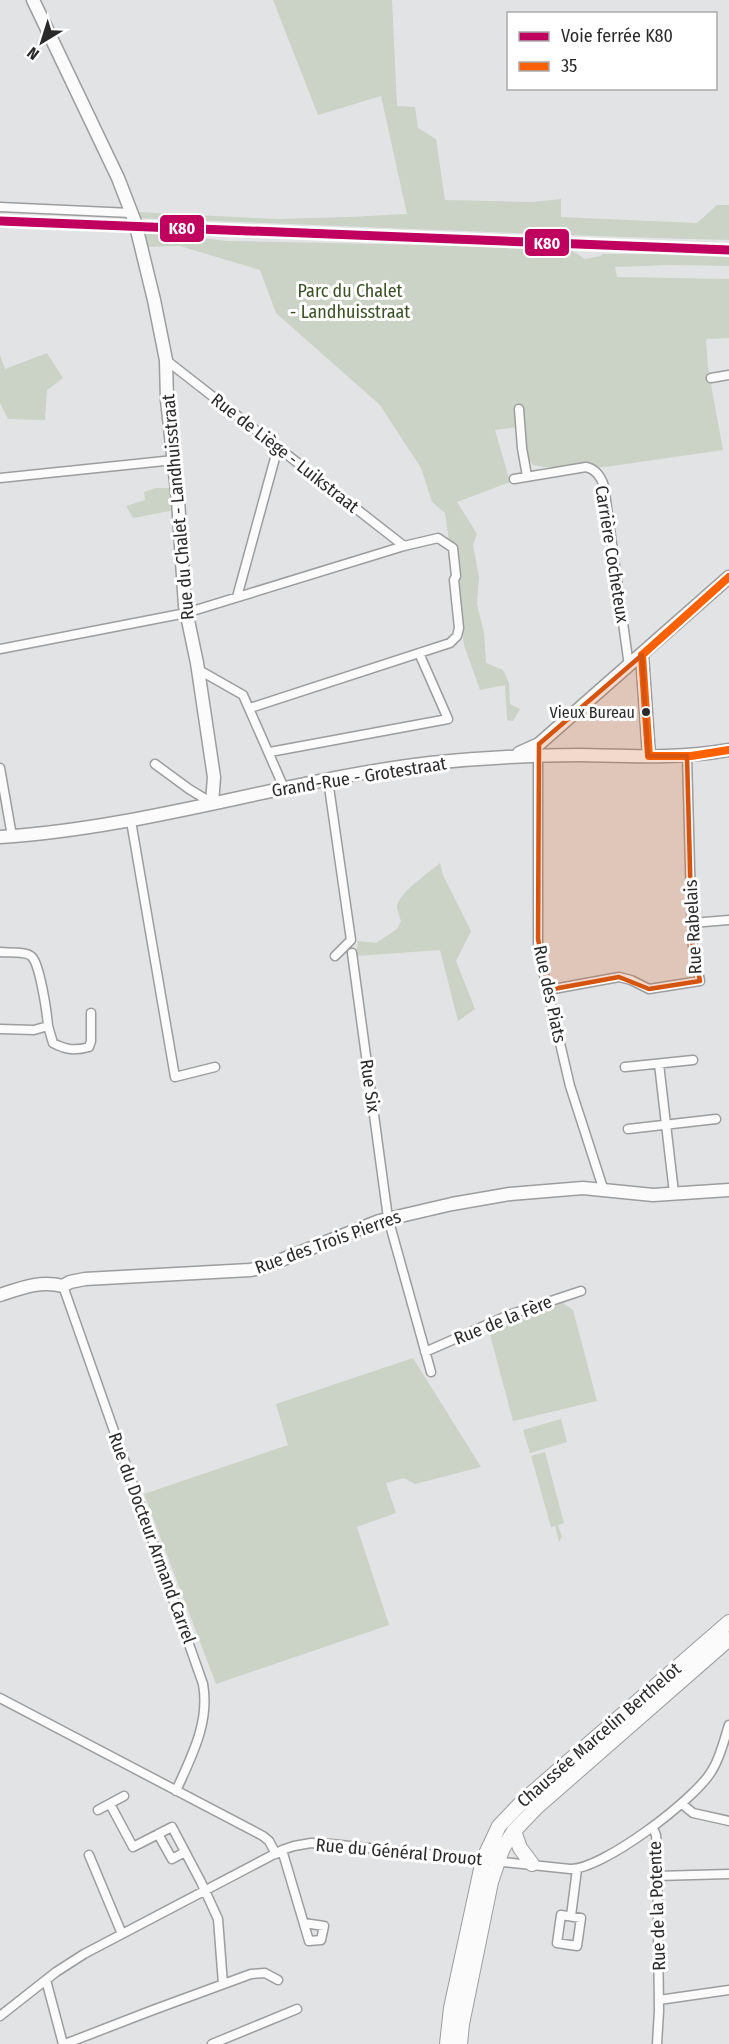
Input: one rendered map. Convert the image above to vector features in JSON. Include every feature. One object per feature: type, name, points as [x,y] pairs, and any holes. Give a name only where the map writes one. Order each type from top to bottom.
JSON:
[{"type":"main road","name":"Chaussée Marcelin Berthelot","points":[[447,2044],[452,2008],[483,1860],[490,1842],[507,1816],[729,1622]]},
{"type":"main road","name":"Chaussée Marcelin Berthelot","points":[[460,2044],[490,1887],[503,1848],[514,1831],[537,1807],[729,1639]]},
{"type":"main road","points":[[707,1658],[729,1646]]},
{"type":"main road","points":[[514,1831],[520,1848],[532,1864]]},
{"type":"street","name":"Rue du Chalet - Landhuisstraat","points":[[33,0],[118,178],[144,254],[166,360],[167,400],[186,613],[198,670],[214,777],[212,803]]},
{"type":"street","points":[[0,207],[131,213]]},
{"type":"street","name":"Rue de Liège - Luikstraat","points":[[166,360],[404,546]]},
{"type":"street","points":[[711,378],[729,375]]},
{"type":"street","points":[[519,409],[527,476]]},
{"type":"street","points":[[237,597],[278,447]]},
{"type":"street","points":[[0,478],[174,460]]},
{"type":"street","name":"Carrière Cocheteux","points":[[514,479],[586,467],[600,477],[604,486],[629,666]]},
{"type":"street","points":[[0,649],[186,613],[404,546],[438,538],[453,548],[459,628],[457,636],[450,643],[250,708]]},
{"type":"street","points":[[538,749],[729,577]]},
{"type":"street","points":[[270,752],[448,719],[419,653]]},
{"type":"street","points":[[642,655],[648,756]]},
{"type":"street","points":[[198,670],[243,695],[284,788]]},
{"type":"street","name":"Grand-Rue - Grotestraat","points":[[6,836],[131,821],[328,780],[421,764],[506,757],[538,749],[648,756],[687,756],[729,750]]},
{"type":"street","name":"Rue des Piats","points":[[538,749],[538,949],[573,1097],[604,1191]]},
{"type":"street","name":"Rue Rabelais","points":[[548,990],[619,977],[649,989],[700,981],[695,961],[692,923],[687,756]]},
{"type":"street","points":[[155,764],[212,803]]},
{"type":"street","points":[[0,768],[6,836]]},
{"type":"street","points":[[328,780],[351,940],[335,956]]},
{"type":"street","points":[[131,821],[175,1077],[214,1067]]},
{"type":"street","points":[[692,923],[729,920]]},
{"type":"street","points":[[0,952],[28,954],[33,957],[45,1000],[48,1026],[53,1043],[71,1051],[89,1047],[91,1041],[90,1013]]},
{"type":"street","name":"Rue Six","points":[[352,953],[388,1218]]},
{"type":"street","points":[[0,1029],[34,1030],[48,1026]]},
{"type":"street","points":[[625,1067],[693,1060]]},
{"type":"street","points":[[659,1064],[674,1193]]},
{"type":"street","points":[[628,1129],[716,1119]]},
{"type":"street","name":"Rue des Trois Pierres","points":[[0,1295],[38,1284],[49,1283],[63,1286],[85,1279],[250,1270],[388,1218],[428,1208],[510,1194],[583,1188],[653,1195],[729,1190]]},
{"type":"street","points":[[388,1218],[431,1372]]},
{"type":"street","name":"Rue du Docteur Armand Carrel","points":[[63,1286],[203,1684],[205,1704],[202,1727],[176,1791]]},
{"type":"street","name":"Rue de la Fère","points":[[425,1352],[517,1312],[581,1291]]},
{"type":"street","points":[[0,1698],[265,1838],[279,1852],[304,1923]]},
{"type":"street","name":"Rue de la Potente","points":[[657,2044],[659,2000],[657,1842],[652,1827],[682,1804],[712,1771],[729,1725]]},
{"type":"street","points":[[98,1810],[124,1796]]},
{"type":"street","points":[[110,1804],[133,1847],[172,1827],[206,1890],[220,1928],[223,1984]]},
{"type":"street","points":[[682,1804],[693,1813],[729,1821]]},
{"type":"street","name":"Rue du Général Drouot","points":[[0,2016],[73,1960],[294,1846],[316,1843],[577,1869],[590,1866],[652,1827]]},
{"type":"street","points":[[158,1834],[172,1859],[186,1852]]},
{"type":"street","points":[[89,1855],[122,1934]]},
{"type":"street","points":[[571,1916],[577,1869]]},
{"type":"street","points":[[657,1876],[729,1874]]},
{"type":"street","points":[[46,1980],[64,2044],[223,1984],[261,1973],[269,1974],[278,1980]]},
{"type":"street","points":[[659,2000],[729,1990]]},
{"type":"street","points":[[212,2044],[297,2009]]},
{"type":"highlighted area","points":[[642,655],[648,756],[687,756],[692,941],[700,981],[649,989],[619,977],[548,990],[538,939],[539,744]]},
{"type":"green space","points":[[273,0],[392,0],[397,106],[415,107],[418,128],[436,139],[445,200],[533,202],[561,199],[561,217],[697,223],[717,205],[729,205],[729,240],[136,218],[135,212],[276,219],[407,214],[381,96],[318,115]]},
{"type":"green space","name":"Parc du Chalet - Landhuisstraat","points":[[142,231],[227,241],[568,248],[585,259],[603,254],[729,254],[729,266],[615,267],[617,277],[729,279],[729,338],[706,339],[708,368],[723,450],[605,467],[545,467],[533,465],[528,459],[518,427],[495,430],[510,482],[457,502],[477,534],[473,545],[479,577],[477,604],[484,633],[486,663],[503,670],[509,683],[510,704],[520,709],[513,721],[507,720],[505,685],[480,690],[464,645],[445,513],[432,502],[421,468],[380,405],[276,313],[260,270],[180,246],[144,247]]},
{"type":"green space","points":[[47,353],[63,378],[47,390],[45,420],[8,419],[0,403],[0,355],[5,369]]},
{"type":"green space","points":[[156,488],[173,488],[175,510],[133,518],[126,506],[145,500],[144,492]]},
{"type":"green space","points":[[440,863],[443,875],[471,931],[456,961],[475,1009],[458,1021],[440,950],[356,956],[358,941],[376,943],[397,929],[401,921],[397,909],[398,902],[408,890]]},
{"type":"green space","points":[[563,1303],[573,1310],[597,1401],[513,1421],[489,1331],[532,1311]]},
{"type":"green space","points":[[413,1358],[481,1467],[415,1484],[404,1478],[386,1483],[396,1513],[357,1527],[389,1625],[216,1684],[144,1494],[288,1445],[276,1404]]},
{"type":"green space","points":[[561,1419],[567,1442],[530,1453],[523,1430]]},
{"type":"green space","points":[[545,1452],[564,1523],[558,1525],[562,1537],[559,1542],[555,1526],[551,1527],[531,1456]]},
{"type":"rail line","name":"K80","points":[[0,221],[729,250]]},
{"type":"transit line","name":"35","points":[[642,655],[729,577]]},
{"type":"transit line","name":"35","points":[[642,655],[649,756]]},
{"type":"transit line","name":"35","points":[[649,756],[691,756],[729,750]]},
{"type":"place","name":"Vieux Bureau","points":[[646,712]]}]
